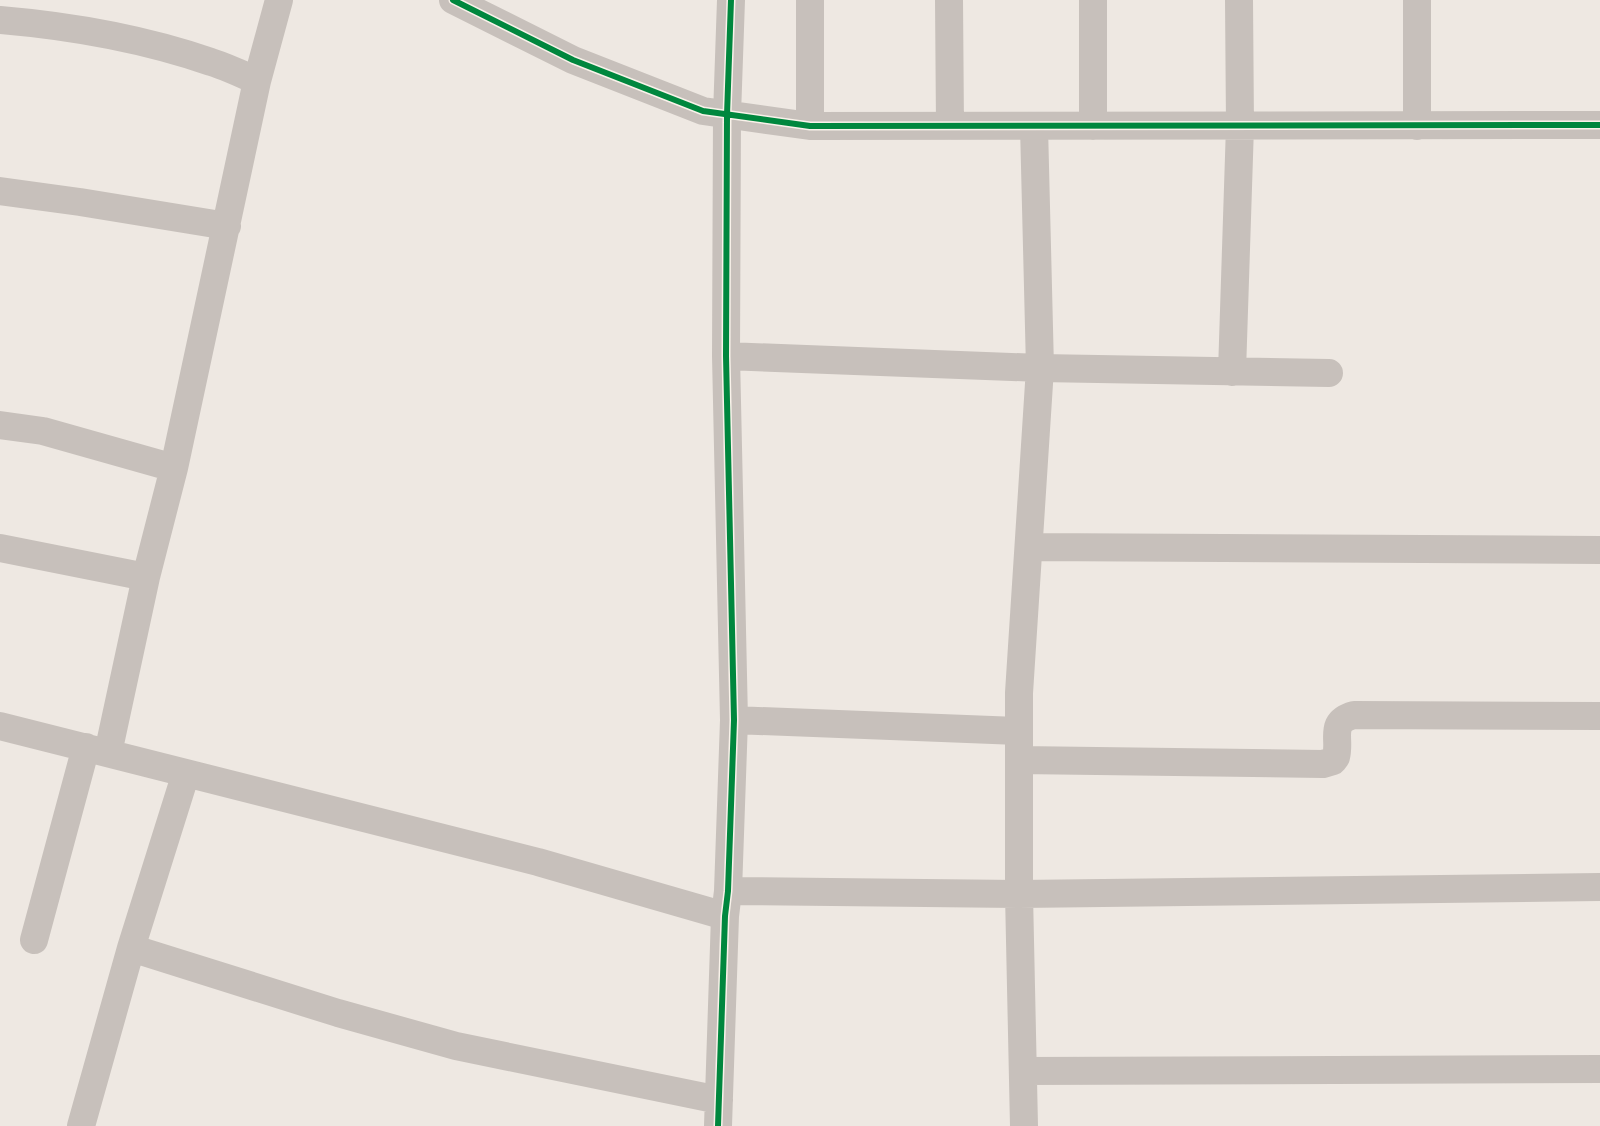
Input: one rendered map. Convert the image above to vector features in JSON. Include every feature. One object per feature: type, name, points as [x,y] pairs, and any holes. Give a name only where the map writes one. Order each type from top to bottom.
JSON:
[{"type":"street","points":[[34,940],[97,750],[146,577],[174,468],[257,81],[279,0]]},
{"type":"street","points":[[454,0],[573,60],[703,111],[810,126],[1600,125]]},
{"type":"street","points":[[131,948],[293,999],[456,1046],[719,1113],[734,720],[726,356],[727,115],[731,0]]},
{"type":"street","points":[[810,0],[810,126]]},
{"type":"street","points":[[949,0],[950,126]]},
{"type":"street","points":[[1093,0],[1093,126]]},
{"type":"street","points":[[1232,372],[1240,126],[1239,0]]},
{"type":"street","points":[[1416,126],[1417,0]]},
{"type":"street","points":[[0,20],[53,26],[163,48],[211,62],[257,81]]},
{"type":"street","points":[[1024,1126],[1019,894],[1019,693],[1040,368],[1034,126]]},
{"type":"street","points":[[0,191],[227,226]]},
{"type":"street","points":[[726,356],[1040,368],[1329,373]]},
{"type":"street","points":[[0,425],[43,431],[174,468]]},
{"type":"street","points":[[1029,547],[1600,550]]},
{"type":"street","points":[[0,548],[146,577]]},
{"type":"street","points":[[1019,760],[1323,764],[1333,761],[1336,757],[1338,724],[1342,719],[1354,715],[1600,716]]},
{"type":"street","points":[[734,720],[1019,731]]},
{"type":"street","points":[[0,726],[538,862],[727,903],[1019,894],[1600,888]]},
{"type":"street","points":[[81,1126],[131,948],[186,773]]},
{"type":"street","points":[[1023,1072],[1600,1069]]},
{"type":"cycle path","points":[[453,0],[573,60],[703,111],[810,126],[1600,125]]},
{"type":"cycle path","points":[[718,1126],[734,720],[726,356],[727,115],[731,0]]}]
